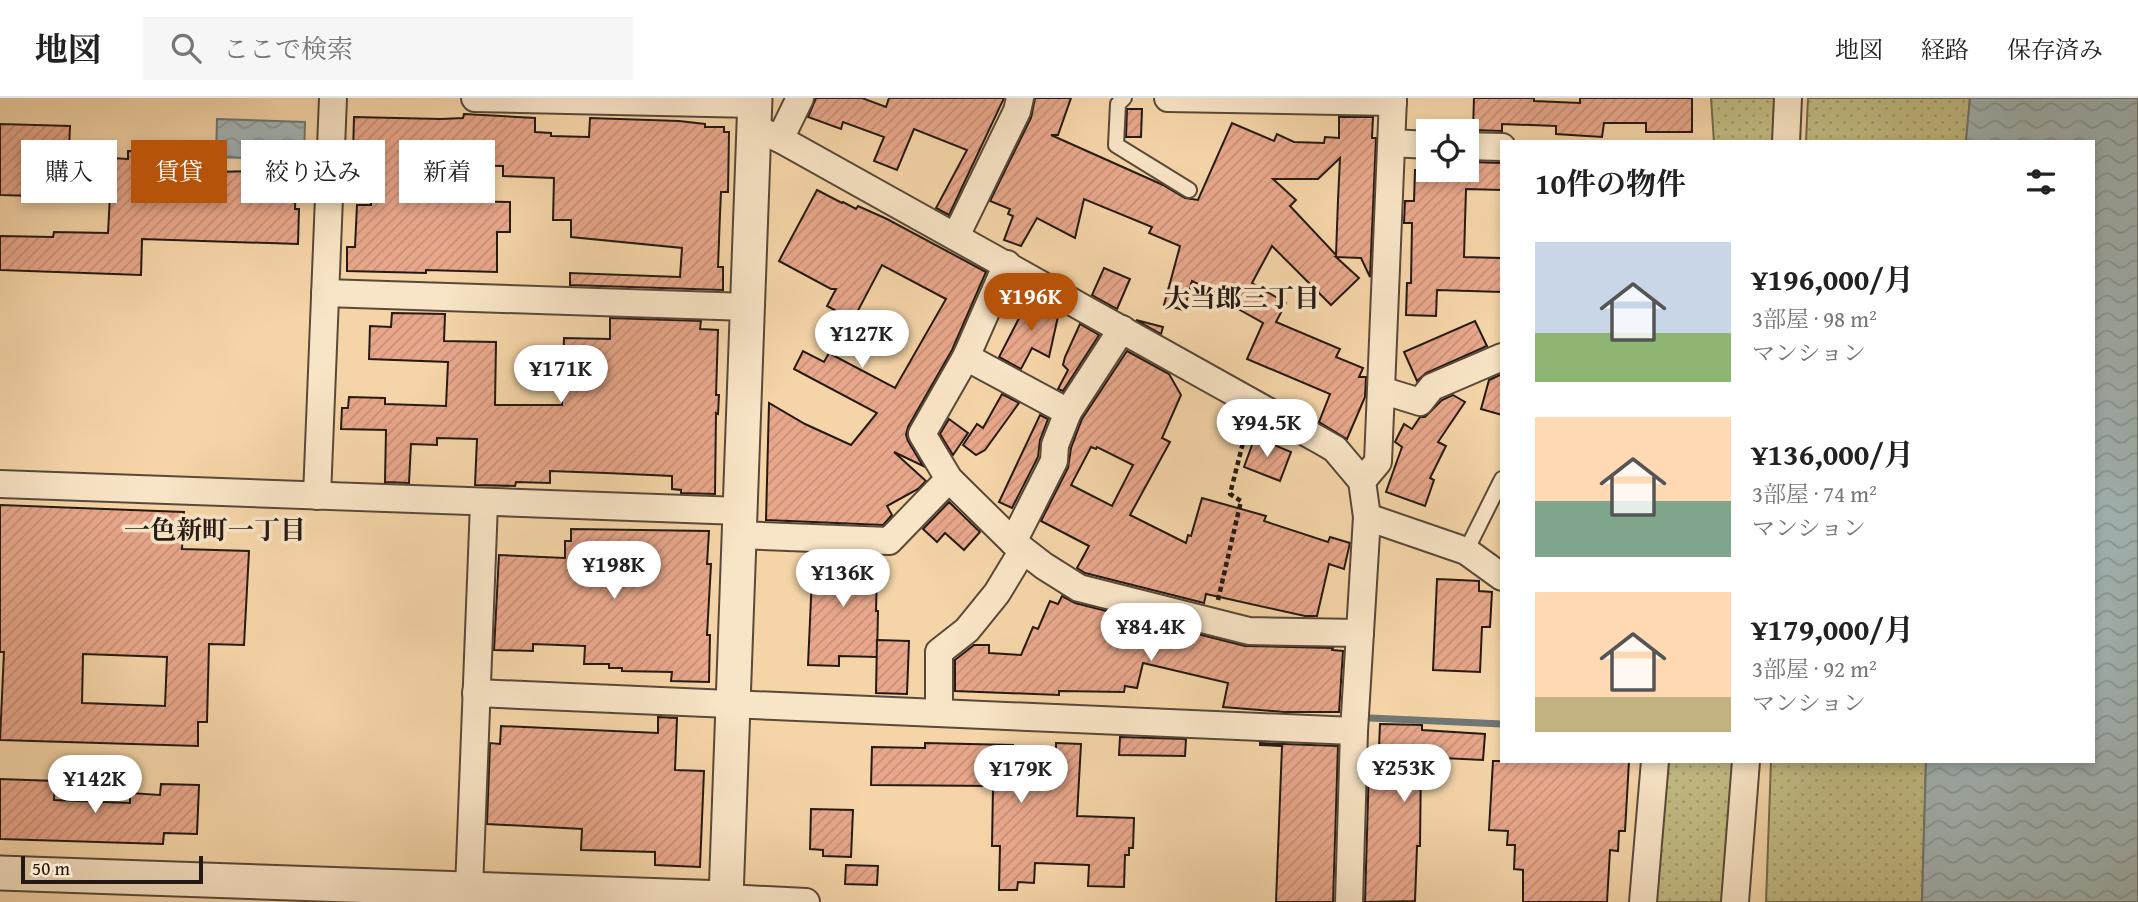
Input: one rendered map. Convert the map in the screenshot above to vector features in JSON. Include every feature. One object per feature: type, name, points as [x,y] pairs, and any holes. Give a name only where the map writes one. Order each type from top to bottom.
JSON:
[{"type":"street","points":[[317,496],[333,98]]},
{"type":"street","points":[[475,98],[761,117],[956,236],[1335,449],[1363,481],[1367,517],[1354,731],[1349,902]]},
{"type":"street","points":[[761,117],[800,98]]},
{"type":"street","points":[[956,236],[1017,111],[1020,98]]},
{"type":"street","points":[[1168,98],[1393,100],[1378,462],[1363,481]]},
{"type":"street","points":[[1786,140],[1788,98]]},
{"type":"street","points":[[731,900],[733,704],[748,307],[761,117]]},
{"type":"street","points":[[1392,143],[1416,144]]},
{"type":"street","points":[[1479,146],[1500,147]]},
{"type":"street","points":[[1007,264],[966,357],[922,434],[949,479],[1018,546],[1079,588],[1249,631],[1360,634]]},
{"type":"street","points":[[325,293],[748,307]]},
{"type":"street","points":[[939,713],[939,652],[967,630],[997,593],[1054,461],[1055,445],[1068,412],[1122,329]]},
{"type":"street","points":[[966,357],[1068,412]]},
{"type":"street","points":[[1381,390],[1420,402],[1433,387],[1500,358]]},
{"type":"street","points":[[0,484],[484,503],[740,523],[889,541],[949,479]]},
{"type":"street","points":[[473,893],[476,692],[484,503]]},
{"type":"street","points":[[1367,517],[1466,551],[1500,576]]},
{"type":"street","points":[[476,692],[1354,731]]},
{"type":"street","points":[[1643,902],[1655,763]]},
{"type":"street","points":[[1735,902],[1746,763]]},
{"type":"street","points":[[0,873],[311,893],[473,893],[806,902]]},
{"type":"lane","points":[[1124,98],[1118,104],[1116,145],[1189,190]]},
{"type":"lane","points":[[1466,551],[1500,483]]},
{"type":"path","points":[[1213,622],[1241,501],[1230,494],[1253,402]]},
{"type":"shaded area","points":[[1711,98],[1778,98],[1776,140],[1714,140]]},
{"type":"shaded area","points":[[1808,98],[1970,98],[1966,140],[1806,140]]},
{"type":"shaded area","points":[[1665,763],[1735,763],[1724,902],[1653,902]]},
{"type":"shaded area","points":[[1771,763],[1926,763],[1922,902],[1766,902]]},
{"type":"water","points":[[1970,98],[2138,98],[2138,902],[1922,902],[1926,763],[2095,763],[2095,140],[1966,140]]},
{"type":"water","points":[[217,119],[305,122],[305,140],[241,140],[241,158],[227,157],[227,140],[216,140]]},
{"type":"building","points":[[816,98],[862,98],[886,107],[889,98],[1004,98],[949,215],[936,208],[967,150],[914,129],[897,170],[874,161],[884,137],[843,122],[841,129],[808,117]]},
{"type":"building","points":[[1035,98],[1071,98],[1058,135],[1051,135],[1163,185],[1185,198],[1198,200],[1232,123],[1274,141],[1277,134],[1294,142],[1324,143],[1325,137],[1339,138],[1339,117],[1373,117],[1372,138],[1376,138],[1370,277],[1361,258],[1336,257],[1359,278],[1331,305],[1272,246],[1252,283],[1286,303],[1276,322],[1340,349],[1336,357],[1363,368],[1359,377],[1366,377],[1365,397],[1347,439],[1319,422],[1330,394],[1247,359],[1263,323],[1240,310],[1243,306],[1192,281],[1184,310],[1164,305],[1180,246],[1149,233],[1152,227],[1084,199],[1075,238],[1037,218],[1021,246],[1004,240],[1013,216],[1008,214],[1010,209],[990,201],[1031,118]],"holes":[[[1340,158],[1336,255],[1290,206],[1296,200],[1273,179],[1318,179]]]},
{"type":"building","points":[[1474,98],[1534,98],[1534,101],[1580,103],[1580,98],[1692,98],[1692,132],[1646,132],[1646,123],[1604,123],[1602,137],[1556,134],[1556,126],[1502,124],[1502,131],[1479,130],[1479,119],[1473,119]]},
{"type":"building","points":[[1127,109],[1142,109],[1141,137],[1126,137]]},
{"type":"building","points":[[464,114],[535,118],[535,132],[551,133],[551,136],[589,137],[590,118],[679,121],[705,124],[705,127],[724,127],[724,132],[729,132],[728,192],[721,192],[718,267],[723,267],[723,290],[570,285],[570,273],[680,277],[682,248],[571,237],[571,220],[553,220],[554,178],[503,176],[503,166],[495,166],[495,140],[399,140],[399,203],[510,202],[510,232],[497,232],[497,272],[347,271],[347,247],[355,247],[357,205],[385,203],[385,140],[353,140],[354,117],[463,118]]},
{"type":"building","points":[[0,124],[70,126],[69,140],[21,140],[21,196],[0,195]]},
{"type":"building","points":[[128,151],[131,151],[131,203],[227,203],[227,172],[241,171],[241,203],[295,203],[295,209],[299,209],[298,244],[142,239],[141,275],[0,270],[0,236],[53,237],[54,232],[108,233],[110,203],[117,203],[117,158],[128,159]]},
{"type":"building","points":[[1479,162],[1500,163],[1500,190],[1466,189],[1464,257],[1500,258],[1500,292],[1437,290],[1436,316],[1406,315],[1407,283],[1411,283],[1412,223],[1404,223],[1405,201],[1414,201],[1415,170],[1416,182],[1479,182]]},
{"type":"building","points":[[817,190],[856,209],[858,206],[887,219],[986,272],[952,350],[908,427],[908,441],[923,466],[894,452],[926,481],[918,489],[887,506],[892,515],[883,525],[766,520],[769,403],[805,424],[851,445],[877,413],[794,369],[803,351],[824,362],[829,353],[895,388],[946,299],[882,265],[853,320],[827,306],[836,289],[831,289],[779,261]]},
{"type":"building","points":[[1104,268],[1130,279],[1117,309],[1092,295]]},
{"type":"building","points":[[1030,297],[1059,312],[1049,357],[1032,348],[1021,369],[999,357]]},
{"type":"building","points":[[392,313],[445,314],[444,341],[496,342],[495,405],[562,405],[564,338],[610,339],[610,318],[701,321],[700,329],[718,330],[716,395],[719,395],[718,414],[716,413],[715,494],[681,493],[681,490],[672,489],[672,476],[606,473],[550,471],[550,483],[475,485],[477,439],[437,438],[437,445],[411,444],[409,483],[385,482],[386,430],[341,429],[342,408],[348,408],[349,397],[385,398],[385,404],[446,406],[448,362],[369,359],[370,326],[391,327]]},
{"type":"building","points":[[1136,320],[1163,327],[1161,334]]},
{"type":"building","points":[[1475,321],[1487,346],[1426,373],[1417,381],[1404,352]]},
{"type":"building","points":[[1080,324],[1099,335],[1063,391],[1058,389],[1068,370],[1063,365],[1065,357]]},
{"type":"building","points":[[1127,351],[1169,374],[1181,395],[1162,438],[1170,442],[1130,515],[1186,543],[1188,535],[1191,536],[1202,498],[1266,516],[1264,521],[1328,542],[1330,537],[1350,543],[1344,569],[1329,564],[1317,616],[1305,616],[1206,594],[1204,603],[1085,573],[1077,568],[1089,546],[1041,521],[1068,468],[1071,448],[1082,419]],"holes":[[[1091,447],[1097,447],[1133,465],[1112,506],[1071,485]]]},
{"type":"building","points":[[1500,375],[1500,414],[1481,409],[1489,380]]},
{"type":"building","points":[[1002,394],[1019,403],[985,450],[976,455],[963,445],[977,424],[983,428]]},
{"type":"building","points":[[1453,395],[1465,402],[1438,442],[1446,446],[1430,478],[1434,480],[1425,506],[1386,492],[1402,447],[1395,442],[1404,424],[1412,429],[1420,417],[1425,417],[1442,400]]},
{"type":"building","points":[[1040,415],[1048,419],[1040,440],[1038,457],[1012,508],[999,502]]},
{"type":"building","points":[[949,419],[968,433],[953,455],[940,434]]},
{"type":"building","points":[[1255,437],[1291,452],[1280,481],[1244,467]]},
{"type":"building","points":[[949,502],[980,532],[964,550],[945,533],[937,542],[923,529]]},
{"type":"building","points":[[0,505],[184,512],[182,549],[249,551],[244,645],[209,644],[207,722],[198,722],[198,746],[0,740],[4,652],[0,652]],"holes":[[[83,654],[167,657],[165,706],[82,703]]]},
{"type":"building","points":[[571,529],[709,531],[709,682],[671,681],[672,672],[622,671],[622,668],[609,668],[609,664],[584,664],[585,646],[533,644],[533,651],[494,650],[499,555],[565,558],[565,541],[571,541]]},
{"type":"building","points":[[813,554],[874,556],[874,573],[877,573],[877,657],[839,656],[839,666],[808,665]]},
{"type":"building","points":[[1437,579],[1479,581],[1479,591],[1492,592],[1490,627],[1482,627],[1480,672],[1433,670]]},
{"type":"building","points":[[1062,596],[1075,603],[1245,646],[1333,648],[1332,650],[1343,651],[1339,712],[1284,712],[1223,707],[1228,683],[1143,663],[1137,688],[1125,686],[1124,692],[1059,691],[1059,695],[955,691],[955,660],[974,645],[989,645],[989,653],[1021,655],[1033,627],[1038,629],[1050,601],[1058,604]]},
{"type":"building","points":[[877,640],[909,641],[907,694],[876,693]]},
{"type":"building","points":[[658,717],[677,718],[675,770],[704,771],[700,867],[655,865],[655,852],[581,850],[582,829],[487,824],[490,743],[500,744],[501,726],[658,733]]},
{"type":"building","points":[[1380,724],[1422,725],[1422,730],[1485,734],[1483,760],[1421,757],[1420,846],[1417,846],[1415,901],[1365,902],[1369,765],[1378,771]]},
{"type":"building","points":[[1120,737],[1186,739],[1185,756],[1119,755]]},
{"type":"building","points":[[925,743],[1013,745],[1013,748],[1056,748],[1056,743],[1081,744],[1077,816],[1134,818],[1133,848],[1129,848],[1129,855],[1125,855],[1124,887],[1088,886],[1089,865],[1035,863],[1034,883],[1018,882],[1017,890],[999,890],[1000,846],[992,846],[993,786],[871,785],[872,747],[925,748]]},
{"type":"building","points":[[1260,743],[1338,746],[1333,902],[1276,902],[1282,746]]},
{"type":"building","points":[[1493,761],[1629,763],[1625,831],[1619,831],[1618,851],[1610,850],[1607,902],[1523,902],[1523,870],[1514,869],[1515,845],[1507,845],[1508,831],[1489,830]]},
{"type":"building","points":[[0,779],[55,781],[54,800],[130,803],[130,793],[160,795],[161,784],[199,785],[197,834],[164,833],[163,844],[0,839]]},
{"type":"building","points":[[811,809],[853,810],[851,857],[823,856],[823,850],[810,849]]},
{"type":"building","points":[[846,865],[878,866],[877,885],[845,884]]},
{"type":"waterway","points":[[1370,718],[1500,724]]},
{"type":"district","name":"大当郎三丁目","points":[[1242,297]]},
{"type":"district","name":"一色新町一丁目","points":[[215,529]]}]
